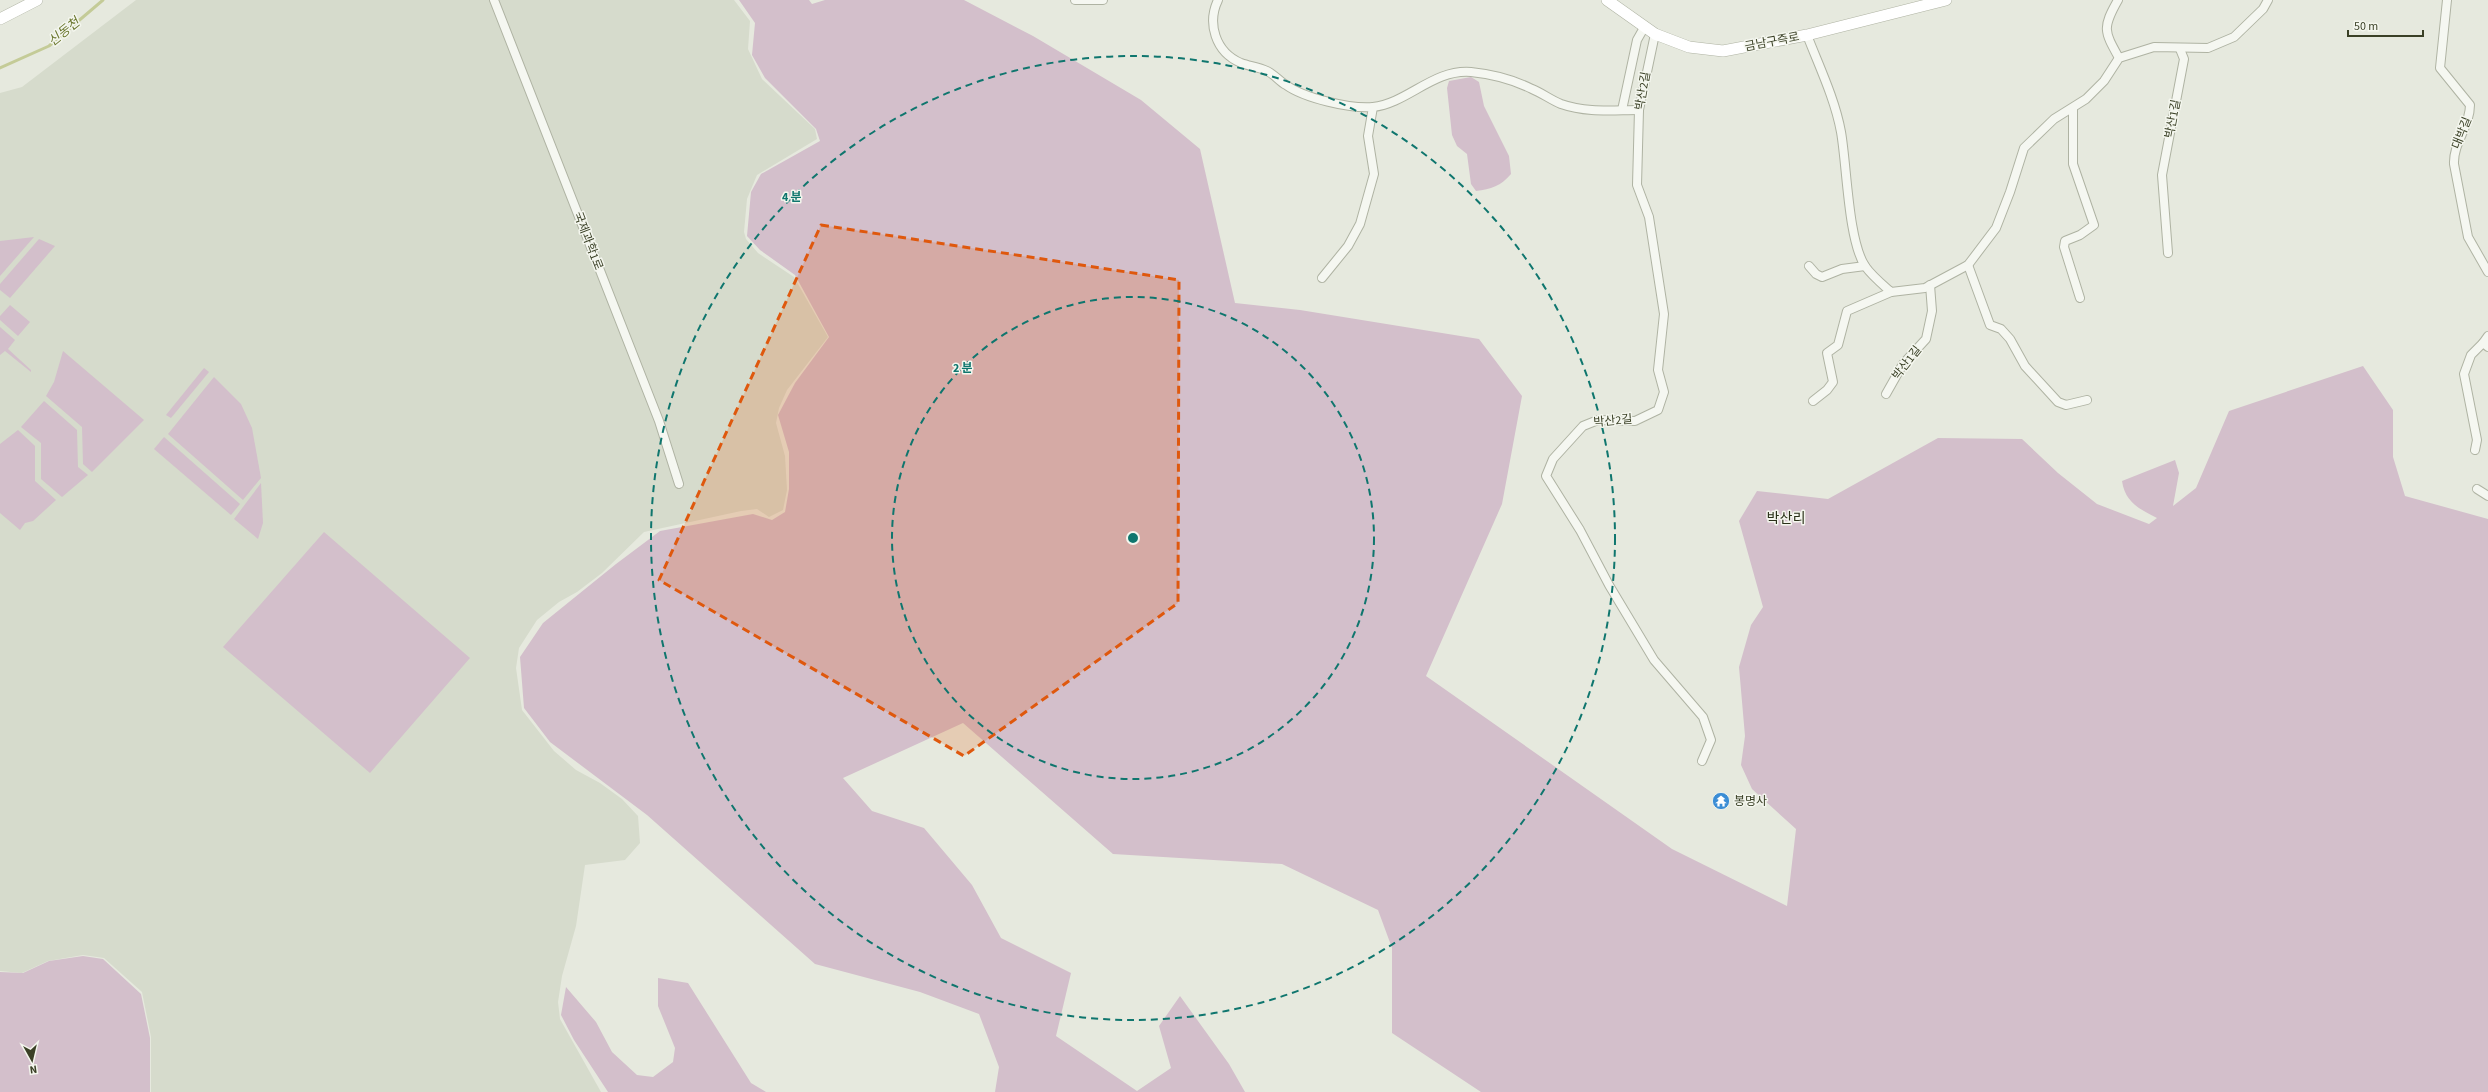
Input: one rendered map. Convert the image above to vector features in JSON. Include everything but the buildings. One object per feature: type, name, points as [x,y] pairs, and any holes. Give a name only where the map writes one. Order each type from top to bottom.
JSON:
[{"type":"main road","points":[[0,20],[38,0]]},
{"type":"main road","name":"금남구즉로","points":[[1607,0],[1645,26],[1654,34],[1689,47],[1723,51],[1807,34],[1946,0]]},
{"type":"street","name":"국제과학1로","points":[[494,0],[659,421],[679,484]]},
{"type":"street","points":[[1076,0],[1103,0]]},
{"type":"street","points":[[1218,0],[1212,12],[1211,25],[1218,43],[1239,62],[1267,71],[1286,86],[1308,96],[1360,107],[1373,107],[1390,102],[1427,82],[1470,72],[1512,81],[1532,88],[1560,104],[1579,109],[1639,110]]},
{"type":"street","points":[[2118,0],[2109,15],[2106,27],[2107,38],[2119,58]]},
{"type":"street","points":[[1813,401],[1827,390],[1833,382],[1827,353],[1838,345],[1847,311],[1891,292],[1919,289],[1930,285],[1968,265],[1996,228],[2010,192],[2024,148],[2054,119],[2073,109],[2104,81],[2119,58],[2154,47],[2180,49],[2208,48],[2234,37],[2263,9],[2268,0]]},
{"type":"street","name":"대박길","points":[[2447,0],[2440,68],[2449,76],[2470,105],[2470,117],[2454,154],[2454,164],[2468,237],[2488,272]]},
{"type":"street","points":[[1622,110],[1637,40],[1645,26]]},
{"type":"street","name":"박산2길","points":[[1654,34],[1639,110],[1637,185],[1649,217],[1664,314],[1658,370],[1664,392],[1658,410],[1635,421],[1598,420],[1583,426],[1553,459],[1546,476],[1580,530],[1609,585],[1654,660],[1703,717],[1711,740],[1702,761]]},
{"type":"street","points":[[1807,34],[1833,102],[1841,131],[1852,219],[1857,243],[1865,266],[1891,292]]},
{"type":"street","name":"박산1길","points":[[2168,253],[2162,174],[2184,59],[2180,49]]},
{"type":"street","points":[[1322,278],[1348,246],[1360,224],[1374,174],[1368,136],[1373,107]]},
{"type":"street","points":[[2073,109],[2073,164],[2094,225],[2080,235],[2065,241],[2064,247],[2080,298]]},
{"type":"street","points":[[1968,265],[1990,325],[2001,329],[2010,339],[2025,366],[2044,389],[2058,402],[2066,406],[2087,400]]},
{"type":"street","points":[[1809,266],[1816,274],[1822,276],[1842,269],[1865,266]]},
{"type":"street","name":"박산1길","points":[[1886,394],[1903,364],[1926,339],[1932,310],[1930,285]]},
{"type":"street","points":[[2475,450],[2477,440],[2464,374],[2471,355],[2486,342]]},
{"type":"street","points":[[2477,489],[2488,496]]},
{"type":"highlighted area","points":[[821,225],[1179,280],[1178,603],[964,756],[659,580]]},
{"type":"shaded area","points":[[136,0],[734,0],[750,21],[748,49],[762,79],[815,129],[817,139],[757,175],[747,199],[744,232],[746,239],[758,253],[794,277],[828,337],[787,390],[779,408],[776,423],[785,456],[787,490],[783,510],[769,517],[757,509],[741,511],[644,532],[602,573],[577,592],[559,602],[537,620],[519,648],[516,668],[522,710],[554,751],[576,770],[600,783],[622,799],[638,816],[640,843],[625,860],[585,865],[576,926],[562,976],[558,1002],[560,1019],[601,1092],[151,1092],[151,1037],[142,992],[104,958],[83,955],[48,961],[22,973],[0,971],[0,93],[22,87]]},
{"type":"shaded area","points":[[739,0],[809,0],[812,4],[825,0],[964,0],[1033,36],[1141,100],[1200,149],[1235,303],[1300,310],[1479,339],[1522,396],[1502,504],[1426,676],[1672,849],[1787,906],[1796,829],[1752,789],[1741,765],[1745,736],[1739,667],[1751,625],[1763,607],[1739,521],[1757,491],[1828,499],[1938,438],[2022,439],[2058,473],[2097,504],[2149,524],[2157,518],[2139,508],[2130,500],[2126,494],[2122,481],[2175,460],[2179,473],[2173,506],[2196,488],[2229,411],[2363,366],[2393,410],[2393,457],[2405,496],[2488,519],[2488,1092],[1481,1092],[1392,1033],[1392,948],[1378,910],[1282,864],[1113,854],[963,723],[843,778],[872,811],[924,828],[972,885],[1001,938],[1071,973],[1056,1036],[1137,1091],[1171,1068],[1159,1026],[1180,996],[1229,1064],[1245,1092],[995,1092],[999,1067],[979,1014],[920,992],[815,964],[647,815],[550,742],[524,708],[520,657],[543,623],[616,564],[660,531],[753,514],[772,520],[785,512],[789,489],[789,452],[778,415],[795,383],[829,337],[795,275],[760,250],[747,236],[751,192],[761,174],[820,141],[816,129],[765,78],[752,55],[755,23]]},
{"type":"shaded area","points":[[1471,77],[1479,82],[1484,106],[1509,156],[1511,174],[1495,186],[1476,191],[1471,184],[1467,154],[1457,146],[1452,135],[1447,88],[1449,81]]},
{"type":"shaded area","points":[[34,237],[0,276],[0,241]]},
{"type":"shaded area","points":[[39,239],[55,246],[10,298],[0,290],[0,284]]},
{"type":"shaded area","points":[[10,305],[30,322],[18,336],[0,320],[0,316]]},
{"type":"shaded area","points":[[0,327],[15,340],[8,349],[31,370],[31,372],[5,351],[0,355]]},
{"type":"shaded area","points":[[63,351],[144,420],[92,472],[83,464],[82,427],[46,396],[54,382]]},
{"type":"shaded area","points":[[204,368],[209,372],[171,418],[166,415]]},
{"type":"shaded area","points":[[214,377],[241,404],[252,428],[261,478],[243,500],[168,434]]},
{"type":"shaded area","points":[[44,401],[77,430],[78,467],[88,475],[62,497],[41,479],[41,443],[21,427]]},
{"type":"shaded area","points":[[18,430],[35,446],[35,481],[56,500],[33,521],[25,523],[20,530],[0,513],[0,444]]},
{"type":"shaded area","points":[[164,437],[240,504],[231,515],[154,449]]},
{"type":"shaded area","points":[[261,483],[263,523],[258,539],[234,519]]},
{"type":"shaded area","points":[[324,532],[470,658],[370,773],[223,647]]},
{"type":"shaded area","points":[[83,956],[103,959],[141,994],[150,1038],[150,1092],[0,1092],[0,972],[23,973],[49,961]]},
{"type":"shaded area","points":[[658,978],[688,983],[751,1083],[766,1092],[608,1092],[574,1040],[561,1015],[566,987],[596,1022],[612,1052],[637,1075],[653,1077],[673,1062],[675,1048],[658,1006]]},
{"type":"waterway","name":"신동천","points":[[0,68],[49,46],[103,0]]},
{"type":"place","name":"봉명사","points":[[1721,801]]},
{"type":"district","name":"박산리","points":[[1786,519]]}]
